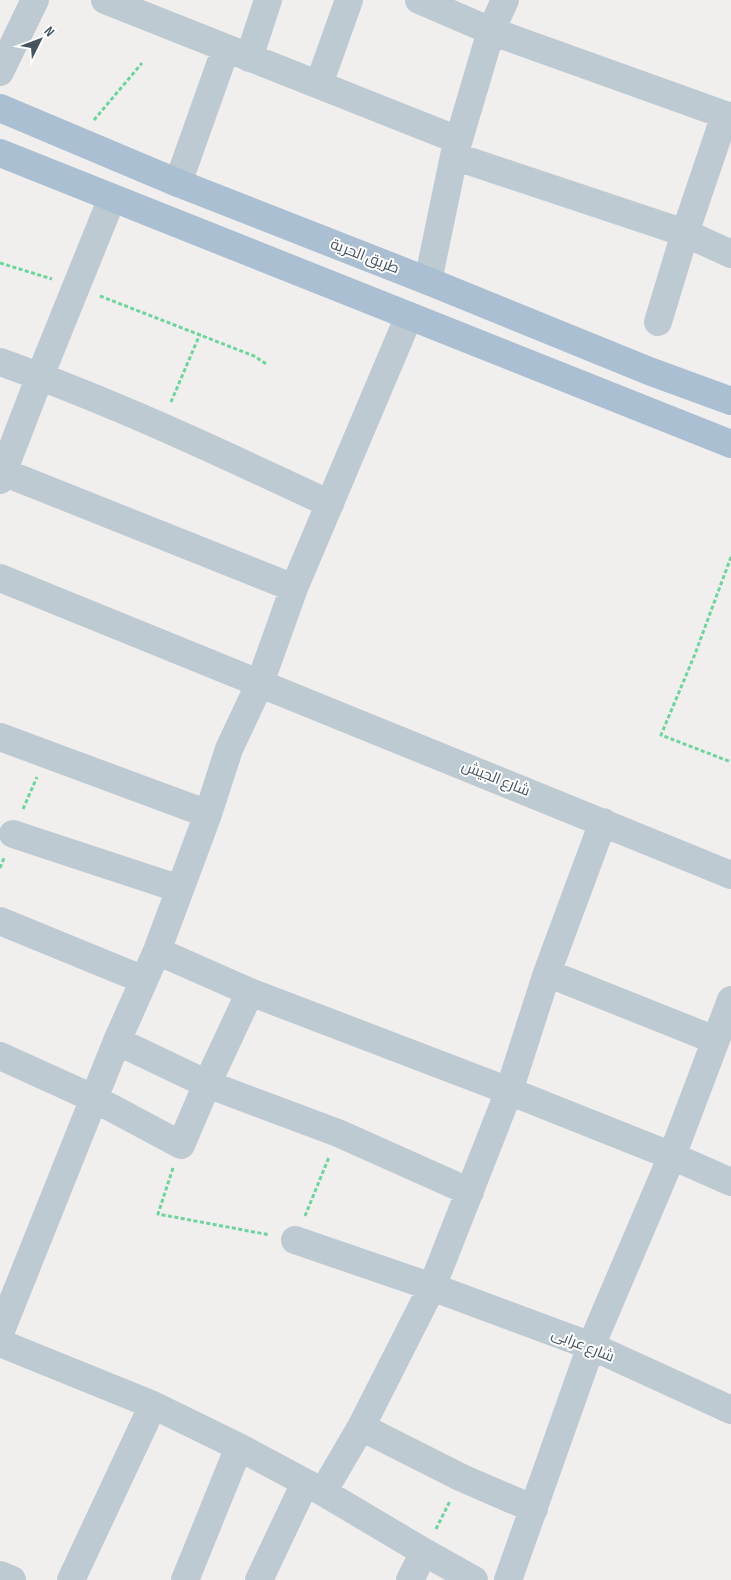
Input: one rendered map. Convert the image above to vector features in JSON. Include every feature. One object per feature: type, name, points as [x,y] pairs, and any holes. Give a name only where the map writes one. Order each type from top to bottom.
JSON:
[{"type":"main road","name":"طريق الحرية","points":[[0,108],[178,182],[428,281],[640,368],[731,401]]},
{"type":"main road","points":[[0,153],[731,444]]},
{"type":"street","points":[[0,72],[35,0]]},
{"type":"street","points":[[105,0],[319,84],[456,148],[685,233],[731,254]]},
{"type":"street","points":[[178,182],[238,53],[268,0]]},
{"type":"street","points":[[319,84],[349,0]]},
{"type":"street","points":[[419,0],[490,31],[728,116],[685,233],[658,322]]},
{"type":"street","points":[[428,281],[456,148],[490,31],[505,0]]},
{"type":"street","points":[[112,198],[2,476],[294,588]]},
{"type":"street","points":[[0,1333],[117,1041],[157,951],[208,814],[229,749],[260,683],[294,588],[409,316]]},
{"type":"street","points":[[0,362],[40,376],[161,425],[330,504]]},
{"type":"street","name":"شارع الجيش","points":[[0,578],[731,875]]},
{"type":"street","points":[[0,737],[208,814]]},
{"type":"street","points":[[259,1580],[314,1488],[361,1427],[432,1287],[509,1091],[547,973],[603,822]]},
{"type":"street","points":[[13,834],[180,889]]},
{"type":"street","points":[[0,921],[144,980]]},
{"type":"street","points":[[157,951],[250,992],[509,1091],[672,1156],[731,1182]]},
{"type":"street","points":[[547,973],[715,1040]]},
{"type":"street","points":[[0,1056],[95,1099],[181,1145],[250,992]]},
{"type":"street","points":[[508,1580],[591,1346],[672,1156],[731,1000]]},
{"type":"street","points":[[117,1041],[207,1084],[338,1133],[470,1192]]},
{"type":"street","name":"شارع عرابى","points":[[295,1240],[432,1287],[591,1346],[731,1410]]},
{"type":"street","points":[[0,1343],[153,1405],[238,1447],[314,1488],[474,1580]]},
{"type":"street","points":[[71,1580],[153,1405]]},
{"type":"street","points":[[361,1427],[462,1478],[534,1509]]},
{"type":"street","points":[[185,1580],[238,1447]]},
{"type":"street","points":[[410,1580],[424,1552]]},
{"type":"street","points":[[0,1575],[12,1580]]},
{"type":"path","points":[[78,140],[142,62]]},
{"type":"path","points":[[0,263],[76,287],[200,334],[254,356],[268,365]]},
{"type":"path","points":[[161,425],[200,334]]},
{"type":"path","points":[[731,557],[695,654],[661,735],[731,762]]},
{"type":"path","points":[[13,834],[46,754]]},
{"type":"path","points":[[181,1145],[158,1214],[295,1240],[338,1133]]},
{"type":"path","points":[[424,1552],[462,1478]]}]
